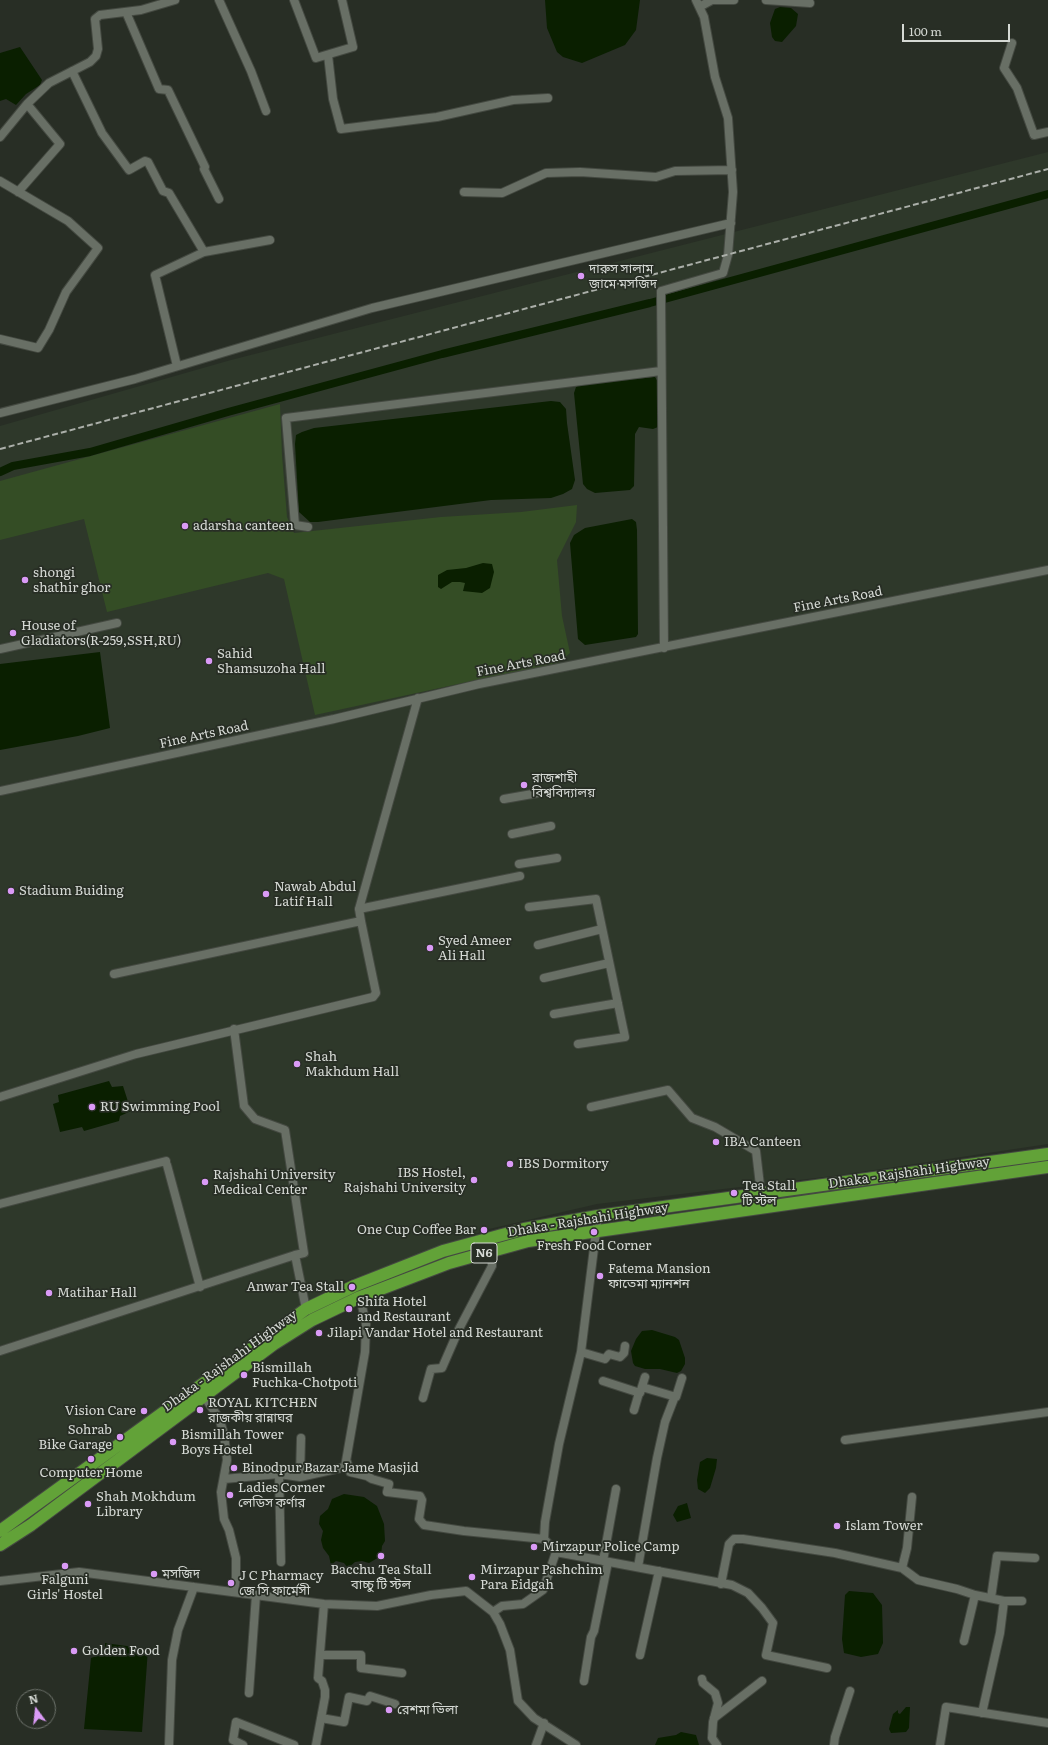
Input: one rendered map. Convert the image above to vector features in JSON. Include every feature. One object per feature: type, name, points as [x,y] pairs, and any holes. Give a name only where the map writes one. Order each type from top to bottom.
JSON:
[{"type":"highway","name":"Dhaka - Rajshahi Highway","points":[[0,1546],[31,1525],[201,1393],[306,1309],[354,1286],[443,1251],[524,1229],[598,1216],[1048,1154]]},
{"type":"highway","name":"Dhaka - Rajshahi Highway","points":[[0,1531],[201,1393],[312,1320],[360,1297],[449,1263],[528,1241],[1048,1167]]},
{"type":"street","points":[[0,137],[27,104],[49,84],[90,62],[96,56],[98,49],[95,19],[100,15],[141,10],[175,0]]},
{"type":"street","points":[[219,0],[251,71],[266,111]]},
{"type":"street","points":[[294,0],[316,58],[353,48],[342,0]]},
{"type":"street","points":[[664,648],[661,292],[723,272],[728,255],[733,192],[728,118],[715,77],[707,28],[698,3],[712,0],[734,0]]},
{"type":"street","points":[[766,0],[810,3]]},
{"type":"street","points":[[126,12],[159,89],[168,90],[219,199]]},
{"type":"street","points":[[1012,43],[1004,68],[1017,88],[1034,135],[1048,132]]},
{"type":"street","points":[[328,55],[333,99],[340,129],[437,116],[513,100],[548,98]]},
{"type":"street","points":[[72,71],[102,133],[128,170],[145,161],[148,162],[163,191],[169,193],[204,252]]},
{"type":"street","points":[[18,192],[60,144],[27,104]]},
{"type":"street","points":[[464,192],[502,193],[546,173],[580,172],[656,177],[675,171],[732,170]]},
{"type":"street","points":[[0,181],[68,221],[98,248],[66,292],[49,330],[38,348],[0,338]]},
{"type":"street","points":[[0,413],[177,366],[372,308],[731,223]]},
{"type":"street","points":[[177,366],[155,275],[204,252],[270,240]]},
{"type":"street","points":[[308,528],[295,525],[286,418],[661,371]]},
{"type":"street","name":"Fine Arts Road","points":[[0,791],[334,719],[418,698],[1048,570]]},
{"type":"street","points":[[0,649],[117,623]]},
{"type":"street","points":[[0,1097],[136,1054],[375,996],[359,909],[418,698]]},
{"type":"street","points":[[504,799],[538,792]]},
{"type":"street","points":[[512,834],[552,826]]},
{"type":"street","points":[[519,864],[557,858]]},
{"type":"street","points":[[359,909],[520,876]]},
{"type":"street","points":[[528,907],[596,899],[625,1037],[578,1044]]},
{"type":"street","points":[[114,974],[360,921]]},
{"type":"street","points":[[538,945],[602,929]]},
{"type":"street","points":[[544,978],[609,963]]},
{"type":"street","points":[[554,1014],[618,1003]]},
{"type":"street","points":[[0,1351],[304,1253],[285,1130],[255,1119],[244,1106],[234,1029]]},
{"type":"street","points":[[591,1107],[668,1090],[692,1118],[715,1127],[756,1151],[761,1194]]},
{"type":"street","points":[[0,1204],[166,1163],[200,1286]]},
{"type":"street","points":[[544,1539],[545,1522],[559,1444],[581,1352],[598,1216]]},
{"type":"street","points":[[423,1398],[431,1369],[442,1368],[459,1329],[492,1266],[492,1251]]},
{"type":"street","points":[[296,1255],[306,1309]]},
{"type":"street","points":[[224,1479],[279,1474],[300,1477],[345,1467],[365,1352],[366,1324],[360,1297]]},
{"type":"street","points":[[581,1352],[605,1359],[609,1354],[620,1357],[624,1353],[625,1346]]},
{"type":"street","points":[[634,1410],[645,1377]]},
{"type":"street","points":[[638,1567],[657,1458],[665,1422],[675,1396],[676,1397],[682,1378]]},
{"type":"street","points":[[603,1381],[640,1390],[675,1396]]},
{"type":"street","points":[[201,1393],[219,1418],[224,1434],[227,1460],[221,1492],[223,1512],[236,1558],[234,1592]]},
{"type":"street","points":[[845,1440],[1048,1412]]},
{"type":"street","points":[[300,1477],[301,1438]]},
{"type":"street","points":[[347,1462],[350,1472],[389,1484],[387,1492],[420,1496],[422,1500],[419,1519],[424,1525],[464,1531],[544,1539],[556,1552],[732,1585],[748,1593],[773,1623],[766,1655],[827,1668]]},
{"type":"street","points":[[279,1474],[281,1562]]},
{"type":"street","points":[[584,1681],[591,1637],[594,1631],[616,1489]]},
{"type":"street","points":[[902,1568],[907,1548],[912,1497]]},
{"type":"street","points":[[721,1584],[729,1544],[734,1540],[743,1539],[836,1553],[902,1568],[918,1580],[957,1589],[975,1595],[1004,1601],[1022,1601]]},
{"type":"street","points":[[493,1612],[502,1606],[523,1604],[543,1590],[556,1552]]},
{"type":"street","points":[[991,1598],[998,1556],[1035,1558]]},
{"type":"street","points":[[640,1655],[659,1571]]},
{"type":"street","points":[[0,1581],[79,1572],[324,1604],[377,1606],[431,1595],[466,1591],[493,1612],[510,1650],[518,1701],[534,1718],[544,1723],[576,1745]]},
{"type":"street","points":[[168,1745],[172,1660],[178,1630],[194,1587]]},
{"type":"street","points":[[249,1693],[256,1595]]},
{"type":"street","points":[[964,1641],[975,1595]]},
{"type":"street","points":[[982,1713],[1000,1633],[1004,1601]]},
{"type":"street","points":[[316,1745],[325,1690],[322,1681],[318,1678],[324,1604]]},
{"type":"street","points":[[320,1655],[361,1655],[361,1668],[402,1673]]},
{"type":"street","points":[[702,1679],[703,1683],[715,1693],[718,1704],[714,1718],[712,1738],[717,1745]]},
{"type":"street","points":[[714,1718],[762,1681]]},
{"type":"street","points":[[834,1745],[834,1737],[850,1691]]},
{"type":"street","points":[[321,1718],[344,1722],[349,1698],[367,1701],[370,1696],[395,1704]]},
{"type":"street","points":[[940,1745],[946,1707],[1048,1724]]},
{"type":"street","points":[[243,1745],[233,1740],[236,1722],[294,1745]]},
{"type":"street","points":[[536,1745],[544,1723]]},
{"type":"shaded area","points":[[545,0],[640,0],[636,30],[625,45],[582,63],[563,57],[557,52],[547,28]]},
{"type":"shaded area","points":[[780,7],[791,8],[798,14],[796,26],[782,42],[775,41],[772,37],[770,23],[775,9]]},
{"type":"shaded area","points":[[20,47],[42,80],[40,85],[26,94],[16,105],[6,99],[0,101],[0,53]]},
{"type":"shaded area","name":"রাজশাহী বিশ্ববিদ্যালয়","points":[[1048,152],[1048,1144],[841,1175],[597,1204],[489,1229],[346,1281],[304,1303],[0,1526],[0,426],[231,360]]},
{"type":"shaded area","points":[[655,377],[658,382],[658,427],[653,429],[639,427],[635,434],[634,486],[630,490],[595,493],[587,489],[583,484],[574,393],[576,387],[581,384]]},
{"type":"shaded area","points":[[551,401],[560,402],[566,409],[575,480],[572,489],[563,494],[551,498],[491,500],[318,522],[310,522],[299,512],[295,444],[296,435],[302,432],[314,428]]},
{"type":"shaded area","points":[[280,404],[287,517],[294,533],[441,517],[521,512],[577,505],[576,522],[557,560],[562,616],[570,653],[555,666],[472,681],[315,715],[284,579],[268,573],[107,612],[84,519],[0,540],[0,481]]},
{"type":"shaded area","points":[[632,519],[636,522],[637,530],[638,634],[636,637],[585,645],[578,639],[570,543],[574,535],[585,528]]},
{"type":"shaded area","points":[[483,563],[492,564],[494,572],[490,588],[482,593],[463,591],[465,583],[460,582],[452,582],[441,589],[438,587],[438,575],[447,570],[466,568]]},
{"type":"shaded area","points":[[100,652],[110,728],[78,736],[0,750],[0,664]]},
{"type":"shaded area","name":"RU Swimming Pool","points":[[109,1081],[112,1087],[123,1086],[131,1111],[120,1116],[119,1121],[84,1131],[82,1127],[60,1132],[53,1104],[59,1102],[58,1095]]},
{"type":"shaded area","points":[[652,1330],[675,1337],[679,1340],[685,1358],[685,1364],[681,1371],[677,1373],[660,1369],[645,1369],[635,1366],[631,1351],[636,1339],[642,1331]]},
{"type":"shaded area","points":[[707,1458],[717,1459],[710,1488],[705,1493],[698,1489],[697,1480],[700,1462]]},
{"type":"shaded area","points":[[344,1494],[364,1497],[377,1506],[384,1524],[385,1541],[382,1546],[381,1556],[369,1563],[362,1561],[355,1562],[348,1568],[344,1563],[336,1561],[331,1565],[329,1556],[323,1548],[321,1540],[323,1531],[319,1524],[320,1516],[328,1509],[332,1499]]},
{"type":"shaded area","points":[[687,1503],[691,1518],[677,1522],[673,1515],[678,1506]]},
{"type":"shaded area","points":[[849,1591],[873,1593],[882,1605],[883,1643],[878,1654],[861,1657],[844,1653],[842,1639],[845,1595]]},
{"type":"shaded area","points":[[105,1643],[148,1649],[142,1732],[84,1729],[91,1658],[100,1655],[105,1651]]},
{"type":"shaded area","points":[[906,1707],[910,1707],[909,1728],[906,1732],[891,1733],[889,1729],[893,1714],[898,1710],[898,1713],[900,1714]]},
{"type":"shaded area","points":[[681,1732],[696,1735],[699,1745],[655,1745],[658,1738],[676,1735]]},
{"type":"waterway","points":[[0,472],[13,466],[90,452],[228,412],[442,354],[650,303],[1048,194]]},
{"type":"railway","points":[[0,449],[1048,169]]},
{"type":"place","name":"দারুস সালাম জামে মসজিদ","points":[[581,276]]},
{"type":"place","name":"adarsha canteen","points":[[185,526]]},
{"type":"place","name":"shongi shathir ghor","points":[[25,580]]},
{"type":"place","name":"House of Gladiators(R-259,SSH,RU)","points":[[13,633]]},
{"type":"place","name":"Sahid Shamsuzoha Hall","points":[[209,661]]},
{"type":"place","name":"রাজশাহী বিশ্ববিদ্যালয়","points":[[524,785]]},
{"type":"place","name":"Stadium Buiding","points":[[11,891]]},
{"type":"place","name":"Nawab Abdul Latif Hall","points":[[266,894]]},
{"type":"place","name":"Syed Ameer Ali Hall","points":[[430,948]]},
{"type":"place","name":"Shah Makhdum Hall","points":[[297,1064]]},
{"type":"place","name":"RU Swimming Pool","points":[[92,1107]]},
{"type":"place","name":"IBA Canteen","points":[[716,1142]]},
{"type":"place","name":"IBS Dormitory","points":[[510,1164]]},
{"type":"place","name":"IBS Hostel, Rajshahi University","points":[[474,1180]]},
{"type":"place","name":"Rajshahi University Medical Center","points":[[205,1182]]},
{"type":"place","name":"Tea Stall টি স্টল","points":[[734,1193]]},
{"type":"place","name":"One Cup Coffee Bar","points":[[484,1230]]},
{"type":"place","name":"Fresh Food Corner","points":[[594,1232]]},
{"type":"place","name":"Fatema Mansion ফাতেমা ম্যানশন","points":[[600,1276]]},
{"type":"place","name":"Anwar Tea Stall","points":[[352,1287]]},
{"type":"place","name":"Matihar Hall","points":[[49,1293]]},
{"type":"place","name":"Shifa Hotel and Restaurant","points":[[349,1309]]},
{"type":"place","name":"Jilapi Vandar Hotel and Restaurant","points":[[319,1333]]},
{"type":"place","name":"Bismillah Fuchka-Chotpoti","points":[[244,1375]]},
{"type":"place","name":"ROYAL KITCHEN রাজকীয় রান্নাঘর","points":[[200,1410]]},
{"type":"place","name":"Vision Care","points":[[144,1411]]},
{"type":"place","name":"Sohrab Bike Garage","points":[[120,1437]]},
{"type":"place","name":"Bismillah Tower Boys Hostel","points":[[173,1442]]},
{"type":"place","name":"Computer Home","points":[[91,1459]]},
{"type":"place","name":"Binodpur Bazar Jame Masjid","points":[[234,1468]]},
{"type":"place","name":"Ladies Corner লেডিস কর্ণার","points":[[230,1495]]},
{"type":"place","name":"Shah Mokhdum Library","points":[[88,1504]]},
{"type":"place","name":"Islam Tower","points":[[837,1526]]},
{"type":"place","name":"Mirzapur Police Camp","points":[[534,1547]]},
{"type":"place","name":"Bacchu Tea Stall বাচ্চু টি স্টল","points":[[381,1556]]},
{"type":"place","name":"Falguni Girls' Hostel","points":[[65,1566]]},
{"type":"place","name":"মসজিদ","points":[[154,1574]]},
{"type":"place","name":"Mirzapur Pashchim Para Eidgah","points":[[472,1577]]},
{"type":"place","name":"J C Pharmacy জে সি ফার্মেসী","points":[[231,1583]]},
{"type":"place","name":"Golden Food","points":[[74,1651]]},
{"type":"place","name":"রেশমা ভিলা","points":[[389,1710]]}]
